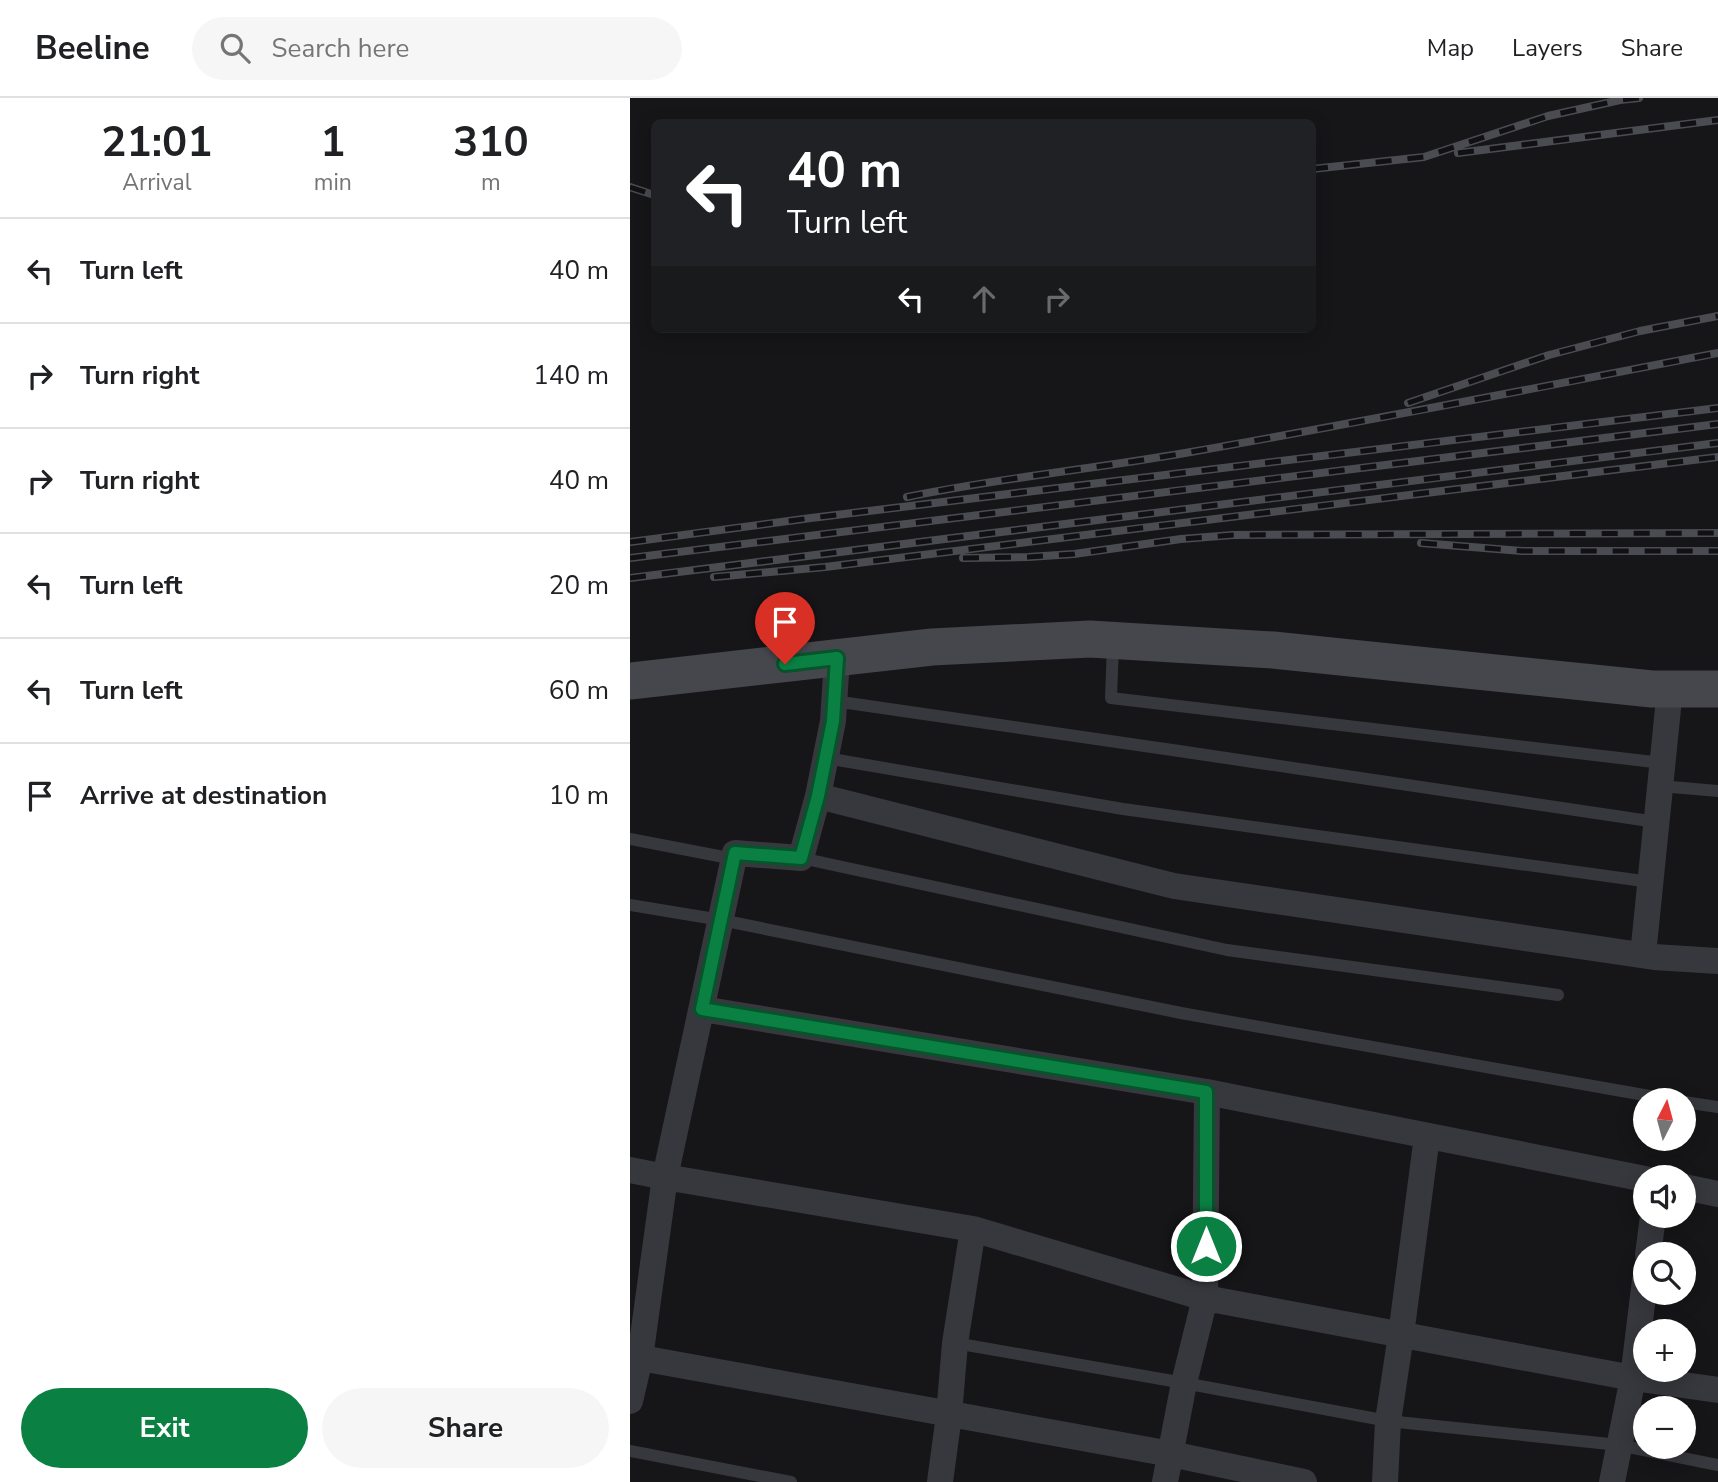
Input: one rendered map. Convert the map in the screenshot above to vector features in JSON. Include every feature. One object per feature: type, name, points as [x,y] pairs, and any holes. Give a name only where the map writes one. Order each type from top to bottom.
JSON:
[{"type":"main road","points":[[630,681],[932,647],[1090,639],[1273,650],[1638,687],[1718,689]]},
{"type":"street","points":[[630,1401],[666,1177],[735,853],[801,858],[818,796],[833,721],[837,658]]},
{"type":"street","points":[[1643,955],[1670,689]]},
{"type":"street","points":[[818,796],[1174,886],[1643,955],[1718,961]]},
{"type":"street","points":[[702,1009],[1206,1092],[1633,1177]]},
{"type":"street","points":[[1165,1482],[1184,1383],[1205,1298],[1206,1092]]},
{"type":"street","points":[[1385,1482],[1388,1421],[1427,1136]]},
{"type":"street","points":[[630,1170],[974,1229],[1205,1298],[1633,1378],[1612,1482]]},
{"type":"street","points":[[1696,1189],[1718,1194]]},
{"type":"street","points":[[940,1482],[955,1343],[974,1229]]},
{"type":"street","points":[[635,1357],[1171,1454],[1304,1482]]},
{"type":"street","points":[[1661,1382],[1718,1390]]},
{"type":"lane","points":[[1114,641],[1111,698],[1661,774],[1718,791]]},
{"type":"lane","points":[[834,701],[1656,822]]},
{"type":"lane","points":[[826,758],[1123,809],[1650,881]]},
{"type":"lane","points":[[630,839],[734,859]]},
{"type":"lane","points":[[801,858],[1227,950],[1558,995]]},
{"type":"lane","points":[[630,905],[721,920],[1181,1013],[1633,1093]]},
{"type":"lane","points":[[1696,1104],[1718,1107]]},
{"type":"lane","points":[[955,1343],[1388,1421],[1619,1445],[1718,1465]]},
{"type":"lane","points":[[630,1451],[791,1482]]},
{"type":"railway","points":[[1316,169],[1424,157],[1548,116],[1639,98]]},
{"type":"railway","points":[[1458,153],[1718,120]]},
{"type":"railway","points":[[630,187],[651,194]]},
{"type":"railway","points":[[1408,403],[1549,355],[1640,331],[1718,316]]},
{"type":"railway","points":[[907,497],[1252,441],[1718,353]]},
{"type":"railway","points":[[630,542],[1718,408]]},
{"type":"railway","points":[[630,558],[1718,424]]},
{"type":"railway","points":[[630,578],[1718,443]]},
{"type":"railway","points":[[714,577],[825,567],[1718,457]]},
{"type":"railway","points":[[963,558],[1074,554],[1181,539],[1233,535],[1718,533]]},
{"type":"railway","points":[[1421,543],[1522,551],[1718,551]]},
{"type":"route","points":[[785,664],[837,658],[833,721],[818,796],[801,858],[735,853],[702,1009],[1206,1092],[1206,1246]]}]
